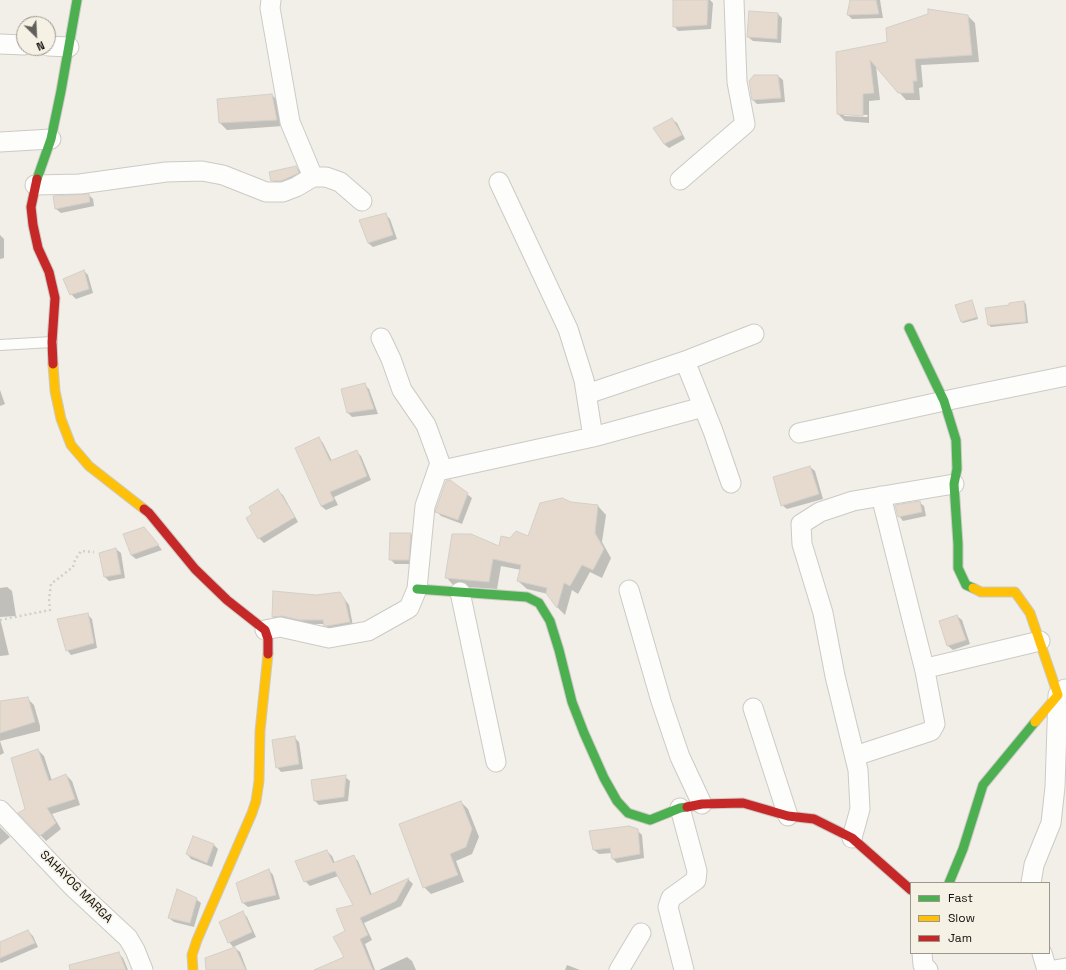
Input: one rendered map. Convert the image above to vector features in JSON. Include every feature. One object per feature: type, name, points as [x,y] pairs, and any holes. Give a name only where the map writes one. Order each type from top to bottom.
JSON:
[{"type":"street","points":[[77,0],[51,139],[34,185],[31,207],[38,248],[49,272],[55,298],[52,342],[55,391],[61,419],[71,445],[89,466],[149,513],[195,569],[227,600],[265,630],[268,639],[260,731],[259,781],[256,801],[252,814],[197,940],[192,955],[193,970]]},
{"type":"street","points":[[271,0],[270,8],[290,122],[313,177]]},
{"type":"street","points":[[680,180],[745,124],[737,82],[734,0]]},
{"type":"street","points":[[0,44],[16,45]]},
{"type":"street","points":[[56,46],[69,47]]},
{"type":"street","points":[[0,142],[51,139]]},
{"type":"street","points":[[34,185],[80,184],[166,172],[202,171],[224,175],[266,192],[283,192],[296,188],[313,177],[326,177],[340,182],[362,201]]},
{"type":"street","points":[[499,182],[568,329],[584,380],[593,437]]},
{"type":"street","points":[[909,328],[944,401],[956,440],[957,468],[954,484],[958,568],[966,585],[981,592],[1015,592],[1030,613],[1040,641],[1062,692],[1051,823],[1034,865],[1031,882]]},
{"type":"street","points":[[587,394],[685,362],[754,334]]},
{"type":"street","points":[[265,630],[280,627],[329,638],[368,631],[409,608],[417,589],[426,506],[440,463],[426,425],[402,390],[391,359],[381,338]]},
{"type":"street","points":[[685,362],[713,431],[731,483]]},
{"type":"street","points":[[799,433],[1066,376]]},
{"type":"street","points":[[438,471],[593,437],[704,408]]},
{"type":"street","points":[[852,838],[860,809],[858,770],[835,676],[824,613],[802,544],[802,524],[820,512],[853,501],[954,484]]},
{"type":"street","points":[[855,756],[931,732],[935,724],[925,671],[881,496]]},
{"type":"street","points":[[417,589],[527,597],[539,604],[550,621],[572,702],[584,733],[604,778],[617,801],[628,813],[650,820],[680,808],[702,804],[743,803],[788,816],[814,819],[852,838],[910,889]]},
{"type":"street","points":[[628,590],[661,701],[680,757],[702,804]]},
{"type":"street","points":[[460,592],[496,762]]},
{"type":"street","points":[[925,671],[931,667],[1040,641]]},
{"type":"street","points":[[949,882],[963,848],[983,785],[1008,753],[1062,692]]},
{"type":"street","points":[[753,708],[788,816]]},
{"type":"street","points":[[680,808],[697,871],[696,880],[671,898],[668,907],[684,970]]},
{"type":"street","name":"SAHAYOG MARGA","points":[[0,810],[72,886],[128,938],[135,950],[143,970]]},
{"type":"street","points":[[618,970],[641,932]]},
{"type":"street","points":[[922,954],[924,965],[928,970]]},
{"type":"street","points":[[1042,954],[1047,970]]},
{"type":"street","points":[[1054,970],[1066,968]]},
{"type":"lane","points":[[0,345],[52,342]]},
{"type":"path","points":[[0,620],[50,610],[49,599],[51,584],[74,567],[75,560],[81,551],[94,552]]},
{"type":"building","points":[[673,0],[708,0],[707,25],[673,27]]},
{"type":"building","points":[[850,0],[876,0],[879,14],[847,15]]},
{"type":"building","points":[[928,9],[968,15],[972,55],[915,59],[917,81],[913,81],[914,93],[898,93],[870,60],[874,93],[863,94],[863,116],[837,114],[836,52],[887,42],[886,28],[928,14]]},
{"type":"building","points":[[749,11],[778,13],[777,39],[747,37]]},
{"type":"building","points":[[754,75],[778,75],[781,98],[752,100],[749,81]]},
{"type":"building","points":[[272,94],[277,120],[219,123],[217,99]]},
{"type":"building","points":[[672,118],[682,135],[664,144],[653,128]]},
{"type":"building","points":[[296,166],[299,173],[281,181],[271,181],[269,172]]},
{"type":"building","points":[[89,194],[90,202],[55,209],[53,196]]},
{"type":"building","points":[[386,213],[393,235],[368,243],[359,220]]},
{"type":"building","points":[[84,270],[89,289],[70,295],[63,279]]},
{"type":"building","points":[[972,300],[977,317],[961,322],[955,305]]},
{"type":"building","points":[[1024,301],[1026,322],[988,325],[985,308],[1009,305],[1009,303]]},
{"type":"building","points":[[365,383],[374,409],[347,413],[341,389]]},
{"type":"building","points":[[319,437],[330,461],[357,450],[367,476],[330,492],[334,500],[321,506],[295,448]]},
{"type":"building","points":[[810,466],[819,494],[781,506],[773,477]]},
{"type":"building","points":[[450,480],[468,493],[458,520],[435,512],[446,481]]},
{"type":"building","points":[[278,489],[295,517],[258,539],[246,518],[252,514],[249,507]]},
{"type":"building","points":[[562,498],[571,502],[598,505],[595,533],[604,549],[593,570],[582,565],[570,586],[564,583],[557,608],[546,593],[547,588],[517,581],[521,565],[493,559],[489,582],[445,578],[452,534],[471,534],[499,546],[501,536],[510,538],[516,531],[528,536],[540,503]]},
{"type":"building","points":[[920,501],[922,512],[898,517],[895,505]]},
{"type":"building","points":[[144,527],[159,545],[131,555],[123,534]]},
{"type":"building","points":[[390,533],[411,533],[409,560],[389,560]]},
{"type":"building","points":[[116,548],[121,574],[104,577],[99,553]]},
{"type":"building","points":[[273,591],[316,595],[340,592],[345,600],[350,622],[324,626],[323,620],[300,620],[282,616],[272,617]]},
{"type":"building","points":[[88,613],[94,643],[66,651],[57,619]]},
{"type":"building","points":[[957,615],[966,640],[947,646],[939,621]]},
{"type":"building","points":[[28,697],[35,722],[0,733],[0,701]]},
{"type":"building","points":[[295,736],[299,764],[276,768],[272,740]]},
{"type":"building","points":[[38,749],[49,781],[66,774],[75,799],[47,808],[56,823],[40,836],[18,813],[25,809],[11,758]]},
{"type":"building","points":[[346,775],[344,797],[314,801],[311,780]]},
{"type":"building","points":[[461,801],[472,829],[466,847],[450,854],[458,875],[423,888],[399,824]]},
{"type":"building","points":[[629,826],[638,829],[640,854],[612,859],[610,848],[593,850],[589,831]]},
{"type":"building","points":[[193,836],[214,844],[207,863],[186,854]]},
{"type":"building","points":[[327,850],[333,863],[354,855],[370,895],[409,878],[396,901],[360,918],[368,935],[360,939],[373,970],[314,970],[344,957],[333,937],[345,931],[336,909],[353,905],[335,871],[304,882],[295,861]]},
{"type":"building","points":[[269,869],[276,895],[242,903],[236,883]]},
{"type":"building","points":[[177,889],[197,898],[190,923],[168,918]]},
{"type":"building","points":[[243,911],[252,932],[228,943],[219,922]]},
{"type":"building","points":[[28,930],[35,943],[0,958],[0,942]]},
{"type":"building","points":[[235,947],[246,970],[206,970],[205,958]]},
{"type":"building","points":[[119,952],[126,970],[70,970],[69,965]]},
{"type":"traffic: fast","points":[[37,179],[51,139],[77,0]]},
{"type":"traffic: fast","points":[[909,328],[944,401],[956,440],[957,469],[954,484],[958,568],[966,585],[973,588]]},
{"type":"traffic: fast","points":[[417,589],[527,597],[539,603],[550,621],[572,702],[584,733],[604,778],[617,801],[628,813],[650,820],[680,808],[687,807]]},
{"type":"traffic: fast","points":[[949,882],[963,849],[983,785],[1035,722]]},
{"type":"traffic: slow","points":[[53,364],[55,391],[61,419],[71,445],[89,466],[144,509]]},
{"type":"traffic: slow","points":[[973,588],[981,592],[1015,592],[1030,613],[1058,695],[1035,722]]},
{"type":"traffic: slow","points":[[193,970],[192,955],[197,940],[256,801],[259,781],[260,731],[268,654]]},
{"type":"traffic: jam","points":[[37,179],[31,207],[38,248],[49,272],[55,298],[52,342],[53,364]]},
{"type":"traffic: jam","points":[[144,509],[149,513],[195,569],[227,600],[265,630],[268,639],[268,654]]},
{"type":"traffic: jam","points":[[687,807],[702,804],[743,803],[788,816],[814,819],[852,838],[910,889]]}]
